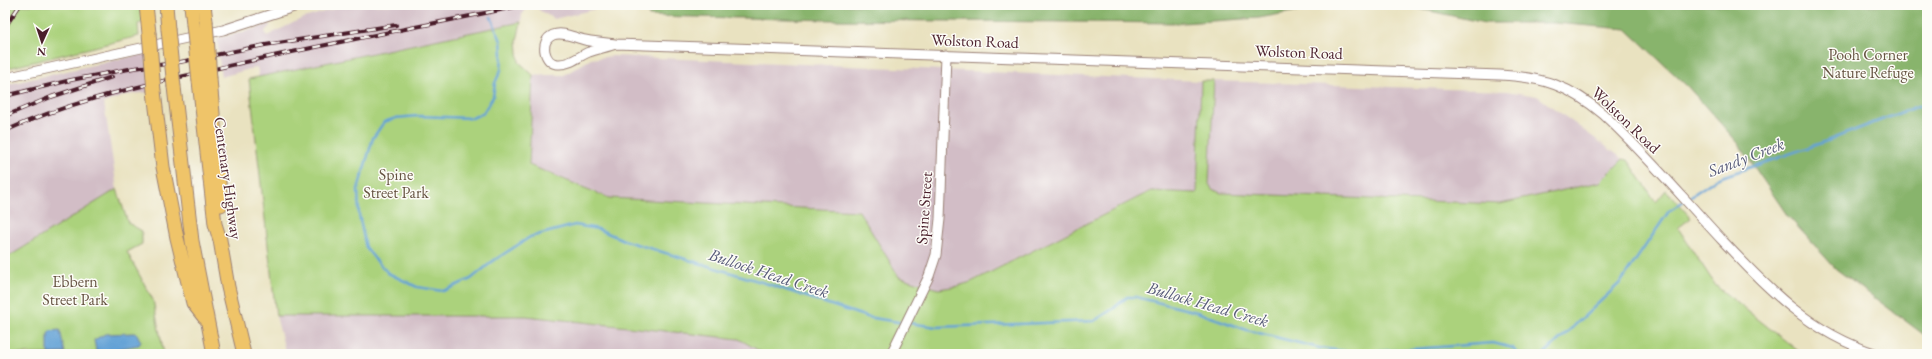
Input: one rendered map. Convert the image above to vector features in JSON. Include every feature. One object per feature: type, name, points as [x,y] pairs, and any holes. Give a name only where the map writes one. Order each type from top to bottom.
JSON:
[{"type":"highway","points":[[146,5],[163,167],[177,238],[193,303],[207,320]]},
{"type":"highway","points":[[166,5],[192,241],[214,354]]},
{"type":"highway","name":"Centenary Highway","points":[[191,5],[199,23],[213,210],[228,287],[244,354]]},
{"type":"highway","points":[[199,23],[204,5]]},
{"type":"street","points":[[5,78],[223,30],[300,5]]},
{"type":"street","name":"Wolston Road","points":[[616,44],[589,52],[566,64],[556,64],[548,60],[545,53],[545,44],[548,39],[552,35],[562,34],[586,40],[616,44],[1532,77],[1566,88],[1593,105],[1614,124],[1763,283],[1785,303],[1824,331],[1846,342],[1877,354]]},
{"type":"street","name":"Spine Street","points":[[891,354],[919,298],[936,255],[939,234],[946,55]]},
{"type":"shaded area","points":[[346,5],[526,5],[527,8],[522,14],[521,22],[259,77],[257,67],[221,77],[217,38],[270,24],[265,31],[267,36],[301,19]]},
{"type":"shaded area","points":[[536,5],[612,5],[554,19],[539,10]]},
{"type":"shaded area","points":[[146,53],[149,92],[127,95],[104,103],[117,189],[5,259],[5,85]]},
{"type":"shaded area","points":[[613,56],[1201,81],[1197,193],[1150,191],[970,282],[958,286],[939,289],[899,277],[859,211],[609,198],[529,165],[533,75],[564,75],[591,59]]},
{"type":"shaded area","points":[[1214,81],[1506,91],[1537,96],[1623,159],[1600,182],[1500,204],[1221,193],[1212,189],[1209,184]]},
{"type":"shaded area","points":[[276,316],[526,316],[739,339],[765,354],[286,354]]},
{"type":"green space","points":[[5,5],[141,5],[144,22],[138,24],[139,36],[5,69]]},
{"type":"green space","points":[[645,5],[1330,5],[1259,18],[1182,23],[832,20],[649,16]]},
{"type":"green space","name":"Pooh Corner Nature Refuge","points":[[1368,5],[1927,5],[1927,337],[1836,269],[1787,215],[1738,143],[1688,87],[1626,29],[1554,23],[1485,23],[1411,7]]},
{"type":"green space","name":"Spine Street Park","points":[[521,22],[517,41],[519,62],[533,75],[529,165],[609,198],[859,211],[899,277],[939,289],[971,282],[1151,191],[1197,193],[1201,81],[1214,81],[1209,184],[1212,189],[1221,193],[1500,204],[1600,182],[1623,159],[1628,160],[1656,202],[1666,190],[1691,218],[1678,228],[1716,286],[1802,354],[765,354],[739,339],[526,316],[276,316],[249,79]]},
{"type":"green space","name":"Ebbern Street Park","points":[[117,189],[128,223],[142,231],[142,244],[127,252],[153,300],[164,354],[5,354],[5,259]]},
{"type":"water","points":[[60,330],[65,353],[48,354],[48,334],[50,331]]},
{"type":"water","points":[[105,334],[137,334],[141,342],[139,345],[100,352],[96,351],[94,340]]},
{"type":"waterway","name":"Bullock Head Creek","points":[[491,17],[501,41],[501,70],[495,83],[493,97],[483,113],[472,118],[417,116],[396,118],[384,122],[373,138],[358,189],[359,215],[366,248],[388,273],[417,287],[443,291],[471,279],[493,261],[530,237],[575,225],[598,229],[626,241],[765,283],[867,317],[904,323]]},
{"type":"waterway","name":"Sandy Creek","points":[[1544,354],[1621,282],[1669,211],[1716,179],[1824,142],[1923,104],[1927,105]]},
{"type":"waterway","name":"Bullock Head Creek","points":[[909,323],[937,327],[1094,321],[1113,309],[1127,297],[1136,297],[1197,312],[1247,330],[1319,348],[1359,353],[1493,343],[1513,348],[1517,354]]},
{"type":"railway","points":[[5,15],[10,5]]},
{"type":"railway","points":[[5,27],[20,5]]},
{"type":"railway","points":[[5,131],[56,111],[106,95],[157,82],[288,53],[524,5]]},
{"type":"railway","points":[[5,96],[71,80],[134,68],[175,63],[265,45],[396,25]]},
{"type":"railway","points":[[5,116],[51,97],[112,77]]}]
